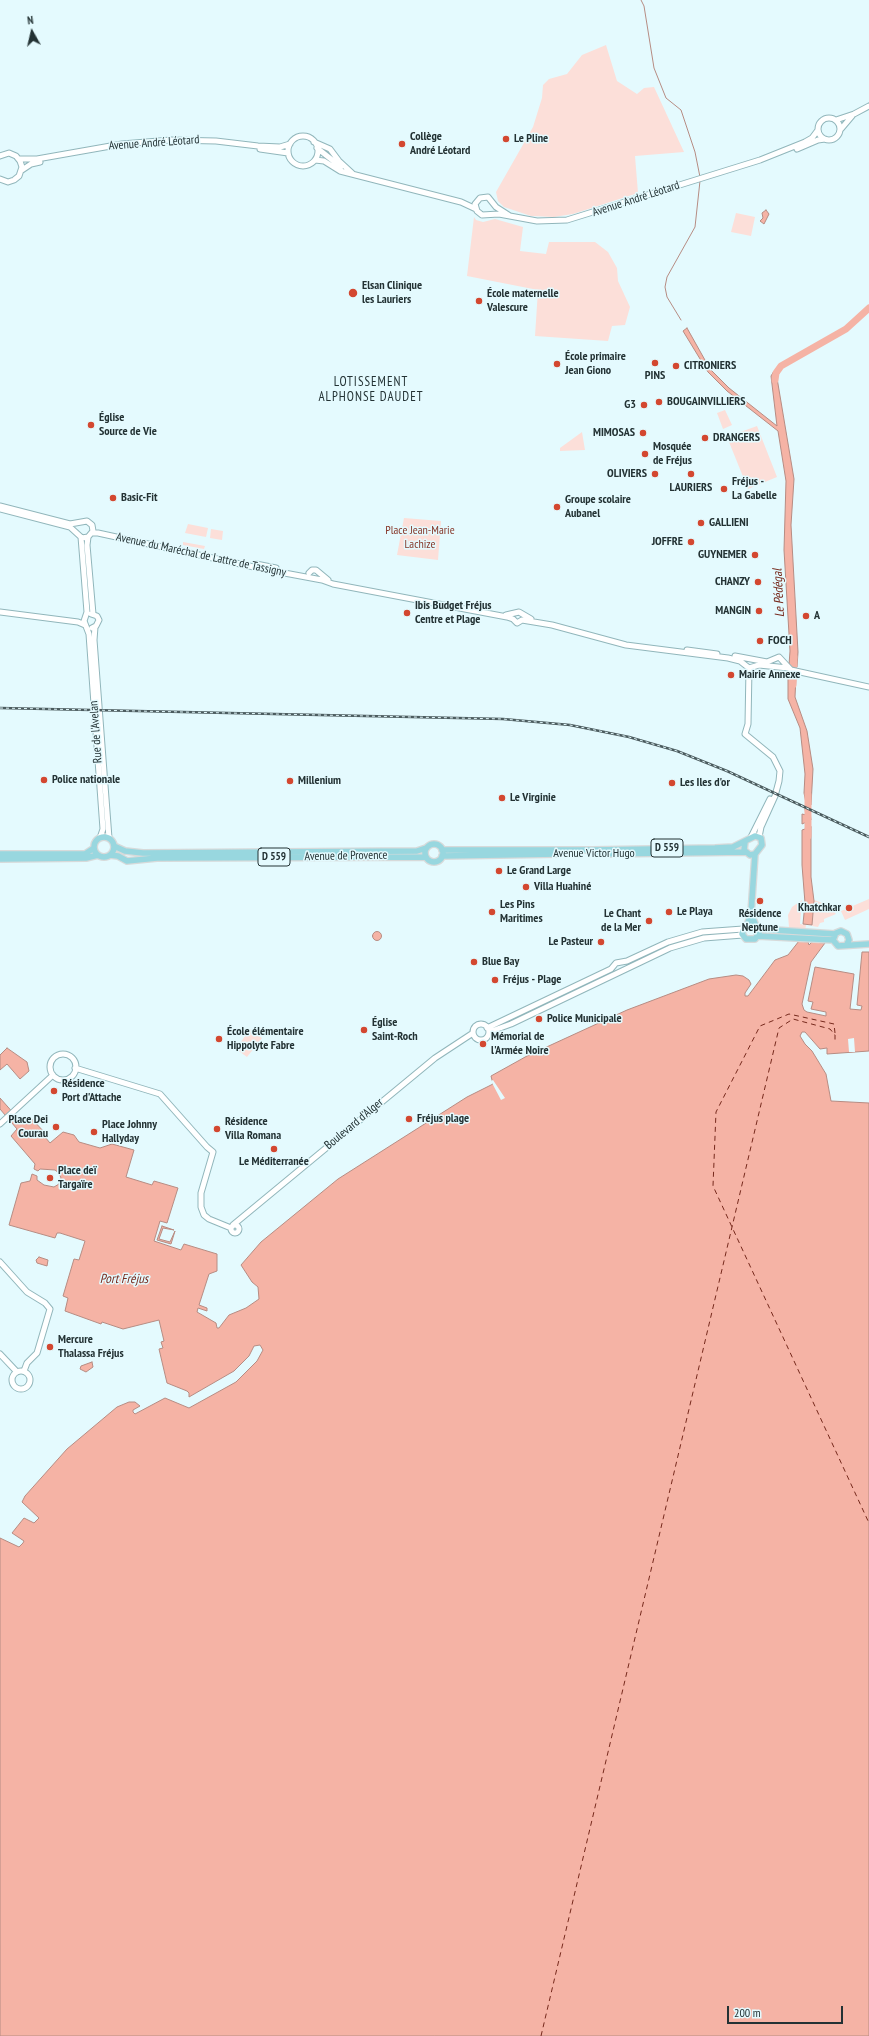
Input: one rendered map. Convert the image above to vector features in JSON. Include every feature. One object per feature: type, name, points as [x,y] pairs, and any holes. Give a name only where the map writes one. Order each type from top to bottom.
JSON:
[{"type":"main road","points":[[836,120],[854,114],[869,106]]},
{"type":"main road","points":[[841,129],[836,120],[830,117],[824,118],[819,124],[818,130],[820,136],[825,140],[835,139],[839,135],[841,129],[854,114]]},
{"type":"main road","name":"Avenue André Léotard","points":[[760,160],[805,142],[812,138],[818,130]]},
{"type":"main road","points":[[354,175],[339,161],[330,149],[307,137],[300,137],[290,144],[288,153],[292,161],[299,165],[307,165],[315,160],[324,161],[340,171],[354,175],[460,202],[476,209],[482,215],[489,214],[493,209],[494,204],[490,199],[485,197],[476,201],[460,202]]},
{"type":"main road","name":"Avenue André Léotard","points":[[0,156],[9,153],[19,159],[37,159],[117,145],[171,140],[216,141],[258,146],[280,146],[290,144]]},
{"type":"main road","name":"Avenue André Léotard","points":[[489,214],[537,221],[567,220],[804,147],[818,140],[825,140]]},
{"type":"main road","name":"Avenue André Léotard","points":[[0,179],[8,182],[14,180],[19,176],[22,170],[31,164],[38,162],[120,147],[172,142],[216,144],[288,153]]},
{"type":"main road","points":[[314,142],[318,148],[354,175]]},
{"type":"main road","points":[[315,160],[318,148]]},
{"type":"main road","points":[[19,159],[22,170]]},
{"type":"main road","points":[[476,201],[476,209]]},
{"type":"main road","name":"Avenue André Léotard","points":[[494,204],[510,216]]},
{"type":"main road","name":"Avenue du Maréchal de Lattre de Tassigny","points":[[0,506],[70,524],[77,524],[83,520],[87,521],[91,523],[91,533]]},
{"type":"main road","points":[[0,509],[69,526],[76,530],[81,537],[86,617]]},
{"type":"main road","points":[[76,530],[77,524]]},
{"type":"main road","points":[[78,622],[93,614],[87,545],[91,533]]},
{"type":"main road","name":"Avenue du Maréchal de Lattre de Tassigny","points":[[81,537],[91,533],[98,533],[258,568],[312,577],[513,617]]},
{"type":"main road","points":[[319,573],[318,578],[312,577],[314,569],[329,580],[345,584],[513,617],[517,623],[523,618]]},
{"type":"main road","points":[[0,612],[78,622],[86,626],[95,627]]},
{"type":"main road","points":[[513,617],[519,612],[523,618],[626,645],[721,657],[788,669],[869,687]]},
{"type":"main road","name":"Rue de l'Avelan","points":[[93,614],[98,620],[95,627],[94,640],[109,838]]},
{"type":"main road","name":"Rue de l'Avelan","points":[[86,617],[103,829],[100,838]]},
{"type":"main road","points":[[750,663],[767,662],[777,657],[781,657],[788,669]]},
{"type":"main road","points":[[773,660],[777,668]]},
{"type":"main road","points":[[750,663],[748,724],[745,734],[775,760],[780,771],[777,788],[761,827],[759,837],[762,845],[750,854]]},
{"type":"main road","points":[[777,668],[784,663]]},
{"type":"main road","points":[[759,837],[752,837],[772,794],[777,788]]},
{"type":"main road","name":"Avenue Victor Hugo","points":[[442,853],[715,848],[733,847],[752,837]]},
{"type":"main road","points":[[0,854],[85,854],[94,848],[96,841],[100,838],[109,838],[114,846],[110,855],[104,857],[98,855],[86,858],[0,859]]},
{"type":"main road","points":[[744,929],[751,914],[753,867],[750,854],[744,847],[745,842]]},
{"type":"main road","points":[[434,844],[438,845],[442,853],[435,862],[430,862],[425,857],[426,848],[434,844]]},
{"type":"main road","name":"Avenue de Provence","points":[[114,846],[125,851],[143,853],[417,851],[426,848]]},
{"type":"main road","points":[[94,848],[98,855]]},
{"type":"main road","name":"Avenue Victor Hugo","points":[[442,853],[750,854]]},
{"type":"main road","name":"Avenue de Provence","points":[[110,855],[118,856],[124,860],[134,861],[157,858],[425,857]]},
{"type":"main road","points":[[751,914],[757,927],[758,936]]},
{"type":"main road","points":[[488,1030],[511,1024],[661,951],[688,942],[757,927],[800,935]]},
{"type":"main road","points":[[744,929],[750,940],[755,939],[758,936],[800,935],[831,937],[844,931],[849,938],[856,941],[869,943]]},
{"type":"main road","points":[[488,1030],[482,1025],[477,1026],[473,1033],[475,1038],[480,1040],[486,1038],[488,1030],[614,966],[616,963],[620,963],[681,937],[707,931],[744,929]]},
{"type":"main road","points":[[831,937],[838,946],[869,943]]},
{"type":"main road","points":[[847,944],[849,938]]},
{"type":"main road","points":[[620,963],[623,966],[623,970]]},
{"type":"main road","points":[[614,966],[614,970],[617,973]]},
{"type":"main road","name":"Boulevard d'Alger","points":[[75,1068],[158,1092],[212,1154],[200,1197],[204,1215],[211,1221],[234,1226],[239,1220],[435,1058],[473,1033]]},
{"type":"main road","points":[[59,1055],[68,1055],[75,1063],[75,1068],[71,1076],[66,1079],[57,1078],[53,1075],[50,1064],[54,1057],[59,1055]]},
{"type":"main road","points":[[1,1123],[53,1075]]},
{"type":"main road","points":[[0,1262],[27,1292],[47,1304],[50,1310],[37,1354],[27,1364],[24,1371]]},
{"type":"main road","points":[[0,1354],[17,1372]]},
{"type":"main road","points":[[24,1371],[28,1374],[30,1380],[27,1386],[21,1388],[15,1386],[13,1383],[13,1376],[17,1372],[24,1371]]},
{"type":"green space","points":[[606,45],[617,81],[637,94],[644,88],[654,87],[684,152],[635,156],[638,193],[573,214],[554,217],[531,216],[504,207],[498,201],[496,192],[533,127],[542,98],[543,85],[549,79],[567,74],[582,55]]},
{"type":"green space","points":[[736,213],[755,217],[751,236],[731,232]]},
{"type":"green space","points":[[474,217],[476,220],[483,222],[495,219],[523,227],[520,251],[546,254],[549,242],[595,242],[608,252],[617,268],[618,281],[630,307],[625,325],[612,326],[608,341],[535,336],[538,290],[467,276]]},
{"type":"green space","points":[[725,410],[732,425],[723,429],[717,413]]},
{"type":"green space","points":[[757,426],[777,477],[748,489],[727,437]]},
{"type":"green space","points":[[582,432],[585,450],[560,451],[560,448]]},
{"type":"green space","name":"Place Jean-Marie Lachize","points":[[404,518],[441,521],[438,560],[397,555]]},
{"type":"green space","points":[[188,524],[208,528],[206,537],[185,533]]},
{"type":"green space","points":[[211,529],[223,531],[222,540],[210,538]]},
{"type":"green space","points":[[183,542],[205,546],[204,549],[183,545]]},
{"type":"green space","points":[[869,899],[869,909],[845,920],[841,911]]},
{"type":"green space","points":[[802,900],[800,924],[806,925],[805,931],[792,930],[789,927],[788,915],[792,907]]},
{"type":"green space","points":[[814,900],[828,905],[836,914],[824,919],[824,922],[820,923],[818,927],[812,926]]},
{"type":"green space","points":[[250,1029],[262,1038],[247,1057],[236,1049]]},
{"type":"water","points":[[766,210],[769,214],[764,224],[760,221],[763,218],[762,213]]},
{"type":"water","points":[[687,328],[710,369],[729,388],[777,426],[771,376],[774,371],[779,373],[777,378],[794,479],[791,525],[798,652],[797,667],[789,665],[790,651],[784,550],[786,481],[778,431],[727,391],[708,372],[683,331]]},
{"type":"water","points":[[788,674],[796,676],[795,697],[807,731],[813,769],[811,805],[806,803],[804,793],[805,774],[800,728],[788,699]]},
{"type":"water","points":[[805,809],[810,812],[811,820],[802,824],[802,814],[806,815]]},
{"type":"water","points":[[811,827],[811,877],[814,901],[812,925],[803,924],[805,903],[802,865],[802,830]]},
{"type":"water","points":[[377,931],[382,936],[377,941],[372,936]]},
{"type":"water","name":"Port Fréjus","points":[[799,941],[808,942],[809,945],[812,942],[825,943],[811,962],[802,1004],[804,1010],[807,1012],[826,1016],[826,1012],[811,1009],[813,1002],[808,1001],[815,967],[854,974],[850,1009],[861,1010],[862,1006],[857,1005],[862,952],[869,952],[869,1051],[827,1054],[827,1048],[820,1049],[805,1032],[802,1032],[800,1036],[812,1051],[826,1074],[831,1101],[869,1103],[869,2036],[0,2036],[0,1538],[19,1547],[23,1543],[24,1541],[12,1533],[24,1518],[34,1523],[39,1518],[22,1502],[25,1496],[67,1449],[117,1407],[129,1402],[135,1402],[140,1406],[133,1410],[135,1414],[165,1398],[189,1408],[236,1382],[257,1361],[263,1350],[260,1345],[254,1346],[249,1356],[234,1371],[189,1397],[189,1393],[187,1391],[167,1383],[159,1349],[163,1348],[161,1342],[164,1341],[159,1320],[123,1329],[102,1322],[101,1324],[65,1311],[68,1298],[63,1296],[74,1259],[79,1260],[85,1241],[60,1233],[57,1233],[55,1238],[9,1225],[21,1183],[30,1181],[32,1174],[37,1176],[37,1180],[44,1185],[54,1187],[59,1184],[61,1178],[59,1173],[55,1170],[40,1169],[38,1171],[34,1169],[35,1164],[11,1136],[17,1129],[0,1109],[0,1098],[23,1124],[30,1117],[47,1135],[45,1137],[50,1143],[63,1132],[74,1135],[79,1142],[100,1148],[112,1144],[134,1150],[126,1177],[152,1185],[154,1181],[178,1188],[167,1223],[160,1221],[154,1241],[181,1250],[184,1244],[217,1254],[217,1271],[209,1274],[199,1305],[207,1308],[207,1311],[198,1308],[197,1312],[216,1323],[217,1328],[219,1328],[229,1315],[246,1308],[259,1299],[258,1287],[252,1282],[241,1265],[261,1242],[338,1179],[467,1097],[493,1084],[491,1076],[527,1056],[627,1010],[709,979],[736,975],[743,976],[749,980],[751,984],[745,993],[745,996],[748,996],[775,960],[788,955]]},
{"type":"water","points":[[7,1048],[27,1062],[29,1071],[20,1079],[7,1064],[0,1070],[0,1055]]},
{"type":"water","points":[[162,1226],[174,1230],[163,1228],[159,1239],[170,1242],[175,1231],[171,1244],[157,1240]]},
{"type":"water","points":[[39,1257],[48,1260],[47,1266],[37,1263],[36,1260]]},
{"type":"water","points":[[92,1362],[93,1367],[86,1372],[80,1369],[81,1366]]},
{"type":"pier","points":[[854,1038],[855,1052],[849,1052],[848,1039]]},
{"type":"pier","points":[[493,1080],[505,1098],[501,1100],[491,1081]]},
{"type":"waterway","points":[[641,0],[644,6],[654,68],[666,98],[681,110],[695,152],[700,177]]},
{"type":"waterway","points":[[681,320],[667,297],[665,287],[667,277],[695,227],[700,181]]},
{"type":"waterway","name":"Le Pédégal","points":[[775,380],[776,373],[781,366],[846,329],[869,308]]},
{"type":"waterway","name":"Le Pédégal","points":[[793,685],[794,657]]},
{"type":"waterway","name":"Le Pédégal","points":[[808,795],[808,836]]},
{"type":"ferry route","points":[[835,1033],[834,1024],[789,1014],[760,1026],[716,1112],[713,1186],[869,1523]]},
{"type":"ferry route","points":[[541,2036],[779,1028],[793,1019],[830,1029],[835,1035],[835,1040]]},
{"type":"railway","points":[[0,708],[503,719],[570,725],[629,737],[677,751],[727,771],[869,837]]},
{"type":"place","name":"Le Pline","points":[[506,139]]},
{"type":"place","name":"Collège André Léotard","points":[[402,144]]},
{"type":"place","name":"Elsan Clinique les Lauriers","points":[[353,293]]},
{"type":"place","name":"École maternelle Valescure","points":[[479,301]]},
{"type":"place","name":"PINS","points":[[655,363]]},
{"type":"place","name":"École primaire Jean Giono","points":[[557,364]]},
{"type":"place","name":"CITRONIERS","points":[[676,366]]},
{"type":"place","name":"BOUGAINVILLIERS","points":[[659,402]]},
{"type":"place","name":"G3","points":[[644,405]]},
{"type":"place","name":"Église Source de Vie","points":[[91,425]]},
{"type":"place","name":"MIMOSAS","points":[[643,433]]},
{"type":"place","name":"DRANGERS","points":[[705,438]]},
{"type":"place","name":"Mosquée de Fréjus","points":[[645,454]]},
{"type":"place","name":"OLIVIERS","points":[[655,474]]},
{"type":"place","name":"LAURIERS","points":[[691,474]]},
{"type":"place","name":"Fréjus - La Gabelle","points":[[724,489]]},
{"type":"place","name":"Basic-Fit","points":[[113,498]]},
{"type":"place","name":"Groupe scolaire Aubanel","points":[[557,507]]},
{"type":"place","name":"GALLIENI","points":[[701,523]]},
{"type":"place","name":"JOFFRE","points":[[691,542]]},
{"type":"place","name":"GUYNEMER","points":[[755,555]]},
{"type":"place","name":"CHANZY","points":[[758,582]]},
{"type":"place","name":"MANGIN","points":[[759,611]]},
{"type":"place","name":"Ibis Budget Fréjus Centre et Plage","points":[[407,613]]},
{"type":"place","name":"A","points":[[806,616]]},
{"type":"place","name":"FOCH","points":[[760,641]]},
{"type":"place","name":"Mairie Annexe","points":[[731,675]]},
{"type":"place","name":"Police nationale","points":[[44,780]]},
{"type":"place","name":"Millenium","points":[[290,781]]},
{"type":"place","name":"Les Iles d'or","points":[[672,783]]},
{"type":"place","name":"Le Virginie","points":[[502,798]]},
{"type":"place","name":"Le Grand Large","points":[[499,871]]},
{"type":"place","name":"Villa Huahiné","points":[[526,887]]},
{"type":"place","name":"Résidence Neptune","points":[[760,901]]},
{"type":"place","name":"Khatchkar","points":[[849,908]]},
{"type":"place","name":"Les Pins Maritimes","points":[[492,912]]},
{"type":"place","name":"Le Playa","points":[[669,912]]},
{"type":"place","name":"Le Chant de la Mer","points":[[649,921]]},
{"type":"place","name":"Le Pasteur","points":[[601,942]]},
{"type":"place","name":"Blue Bay","points":[[474,962]]},
{"type":"place","name":"Fréjus - Plage","points":[[495,980]]},
{"type":"place","name":"Police Municipale","points":[[539,1019]]},
{"type":"place","name":"Église Saint-Roch","points":[[364,1030]]},
{"type":"place","name":"École élémentaire Hippolyte Fabre","points":[[219,1039]]},
{"type":"place","name":"Mémorial de l'Armée Noire","points":[[483,1044]]},
{"type":"place","name":"Résidence Port d'Attache","points":[[54,1091]]},
{"type":"place","name":"Fréjus plage","points":[[409,1119]]},
{"type":"place","name":"Place Dei Courau","points":[[56,1127]]},
{"type":"place","name":"Résidence Villa Romana","points":[[217,1129]]},
{"type":"place","name":"Place Johnny Hallyday","points":[[94,1132]]},
{"type":"place","name":"Le Méditerranée","points":[[274,1149]]},
{"type":"place","name":"Place deï Targaïre","points":[[50,1178]]},
{"type":"place","name":"Mercure Thalassa Fréjus","points":[[50,1347]]},
{"type":"district","name":"LOTISSEMENT ALPHONSE DAUDET","points":[[371,390]]}]
